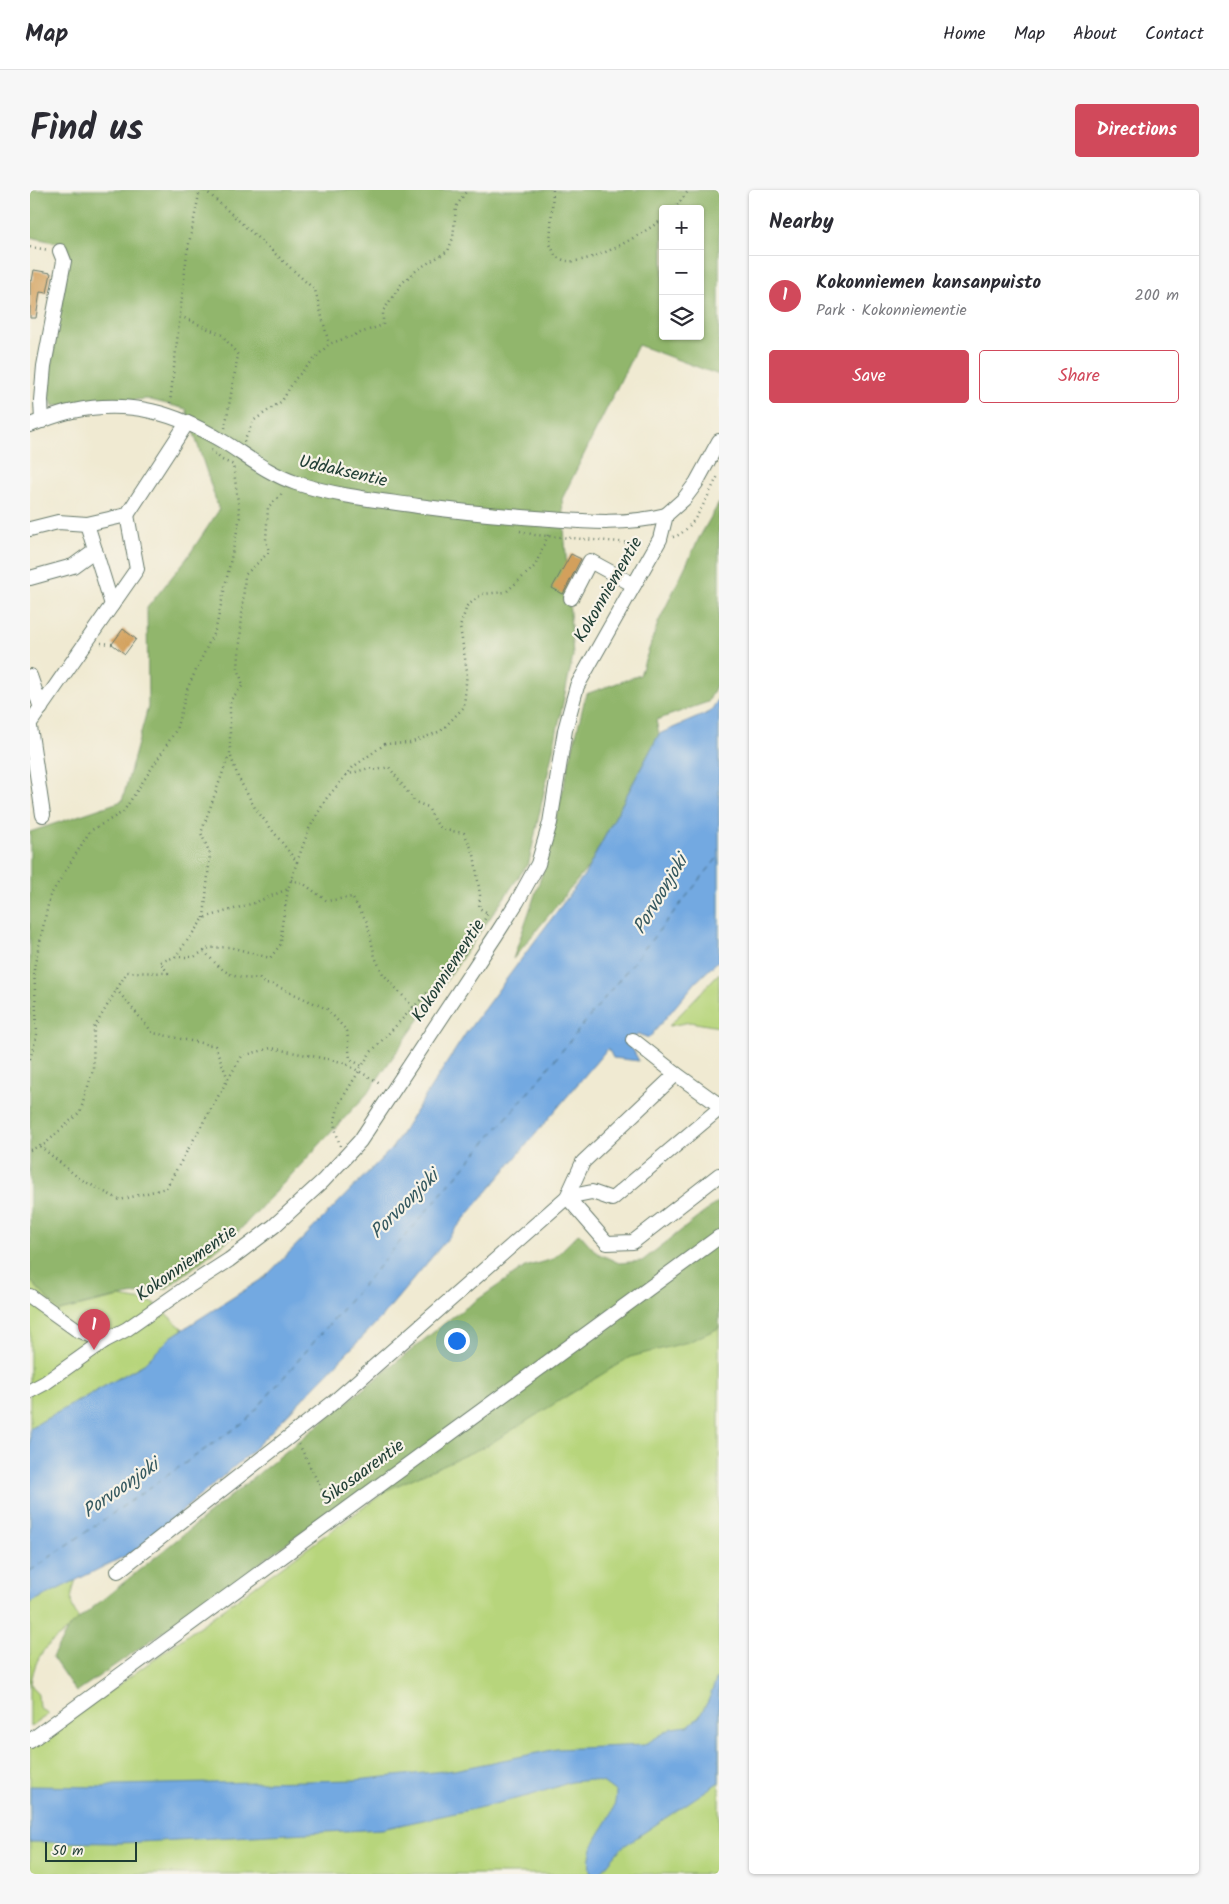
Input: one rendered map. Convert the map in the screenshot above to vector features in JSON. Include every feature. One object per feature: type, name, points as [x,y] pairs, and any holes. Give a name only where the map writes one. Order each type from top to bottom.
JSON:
[{"type":"street","points":[[36,423],[64,261],[60,252]]},
{"type":"street","name":"Uddaksentie","points":[[36,423],[73,411],[131,406],[168,414],[187,422],[223,442],[236,458],[294,482],[354,497],[504,516],[604,523],[647,520],[666,515]]},
{"type":"street","points":[[30,723],[137,569],[127,515],[187,422]]},
{"type":"street","points":[[666,515],[684,499],[696,483],[719,441]]},
{"type":"street","points":[[30,530],[58,522],[87,524],[127,515]]},
{"type":"street","name":"Kokonniementie","points":[[30,1392],[46,1383],[104,1341],[126,1329],[229,1260],[274,1226],[323,1181],[360,1141],[496,935],[538,864],[550,823],[565,730],[577,686],[660,539],[666,515]]},
{"type":"street","points":[[87,524],[112,605]]},
{"type":"street","points":[[30,578],[73,566],[95,550]]},
{"type":"street","points":[[571,598],[590,561],[634,585]]},
{"type":"street","points":[[30,676],[41,708]]},
{"type":"street","points":[[31,736],[43,815]]},
{"type":"street","points":[[633,1040],[719,1105]]},
{"type":"street","points":[[118,1571],[335,1401],[568,1196],[582,1162],[676,1074]]},
{"type":"street","points":[[568,1196],[592,1192],[612,1199],[719,1109]]},
{"type":"street","points":[[568,1196],[607,1243],[633,1242],[719,1175]]},
{"type":"street","name":"Sikosaarentie","points":[[30,1741],[719,1237]]},
{"type":"street","points":[[30,1296],[76,1330],[104,1341]]},
{"type":"path","points":[[168,414],[187,253],[200,190]]},
{"type":"path","points":[[205,190],[315,290],[329,344]]},
{"type":"path","points":[[30,1059],[37,1034],[34,968],[50,896],[90,831],[123,812],[176,730],[188,686],[216,628],[240,518],[236,458],[253,421],[282,401],[295,379],[329,344],[383,326],[384,311],[402,283],[418,269],[448,251],[453,238],[456,207],[468,190]]},
{"type":"path","points":[[553,190],[550,244],[556,257],[567,261],[588,259],[640,236],[659,223]]},
{"type":"path","points":[[677,205],[689,190]]},
{"type":"path","points":[[30,247],[60,252]]},
{"type":"path","points":[[180,316],[222,335],[238,355],[223,442]]},
{"type":"path","points":[[683,534],[697,516],[719,474]]},
{"type":"path","points":[[288,488],[268,508],[266,540],[270,552],[245,575],[238,668],[243,685],[230,701],[230,754],[238,777],[255,808],[297,862]]},
{"type":"path","points":[[30,1150],[45,1144],[80,1112],[93,1070],[94,1028],[127,972],[168,973],[160,962],[175,957],[194,958],[209,948],[230,947],[270,958],[281,944],[282,924],[288,890],[297,862],[310,829],[326,799],[353,767],[385,744],[410,743],[441,731],[464,707],[467,671],[460,627],[467,606],[482,594],[506,592],[535,566],[548,535]]},
{"type":"path","points":[[175,957],[204,918],[210,854],[201,833],[230,754]]},
{"type":"path","points":[[346,775],[369,768],[377,770],[390,767],[415,802],[428,807],[436,824],[443,830],[464,833],[474,854],[480,895],[479,908],[488,913],[481,926],[472,935],[465,953],[370,1053],[358,1071],[339,1104],[334,1124],[338,1145],[347,1155]]},
{"type":"path","points":[[291,880],[304,884],[327,901],[352,897],[367,922],[375,956],[383,974],[413,1008]]},
{"type":"path","points":[[204,918],[288,890]]},
{"type":"path","points":[[204,951],[221,970],[246,980],[259,978],[265,984],[274,984],[327,1009],[347,1031],[350,1059],[362,1066]]},
{"type":"path","points":[[116,989],[152,1033],[214,1046],[228,1079]]},
{"type":"path","points":[[40,1146],[80,1179],[120,1200],[166,1188],[242,1056],[271,1048],[342,1062],[393,1090]]},
{"type":"path","points":[[294,1434],[335,1517]]},
{"type":"green space","points":[[30,190],[719,190],[719,375],[638,345],[562,499],[573,656],[529,862],[367,1094],[235,1235],[167,1288],[103,1300],[59,1311],[30,1280],[30,832],[122,801],[148,707],[147,608],[187,558],[219,510],[186,409],[147,399],[53,406],[47,391],[69,258],[63,244],[30,237]]},
{"type":"green space","points":[[719,503],[719,680],[708,702],[656,720],[659,734],[589,866],[513,959],[543,871],[586,694],[640,675],[658,623],[699,538]]},
{"type":"green space","points":[[719,973],[719,1027],[690,1022],[669,1026]]},
{"type":"green space","points":[[719,1201],[719,1328],[688,1342],[630,1357],[488,1445],[315,1522],[211,1599],[76,1692],[52,1657],[70,1626],[451,1318],[525,1267],[553,1259],[579,1233],[597,1253],[619,1263],[642,1261]]},
{"type":"green space","points":[[719,1250],[719,1874],[30,1874],[30,1749]]},
{"type":"green space","points":[[30,1280],[59,1311],[120,1297],[154,1303],[183,1329],[171,1337],[144,1364],[30,1428]]},
{"type":"green space","points":[[76,1579],[71,1602],[81,1622],[47,1646],[37,1662],[31,1684],[38,1695],[39,1707],[49,1714],[30,1727],[30,1603]]},
{"type":"water","name":"Porvoonjoki","points":[[719,698],[719,960],[695,983],[649,1038],[638,1034],[630,1044],[639,1061],[613,1058],[608,1048],[379,1320],[249,1454],[135,1551],[30,1603],[30,1428],[144,1364],[171,1337],[265,1277],[392,1148],[466,1033],[585,874],[659,734],[710,712]]},
{"type":"water","points":[[719,1677],[719,1782],[621,1848],[600,1873],[593,1874],[590,1872],[590,1859],[596,1839],[615,1804],[616,1792],[604,1783],[591,1780],[571,1782],[532,1795],[382,1829],[121,1843],[30,1842],[30,1786],[105,1787],[114,1785],[355,1780],[454,1770],[557,1749],[644,1745],[672,1728],[688,1726],[699,1717]]},
{"type":"building","points":[[34,270],[51,273],[47,293],[40,292],[36,318],[30,318],[30,280],[32,281]]},
{"type":"building","points":[[571,554],[581,559],[563,594],[552,588]]},
{"type":"building","points":[[123,629],[136,639],[125,654],[112,644]]},
{"type":"ferry route","points":[[30,1571],[247,1420],[532,1088],[719,856]]},
{"type":"place","name":"Kokonniemen kansanpuisto","points":[[94,1350]]}]
